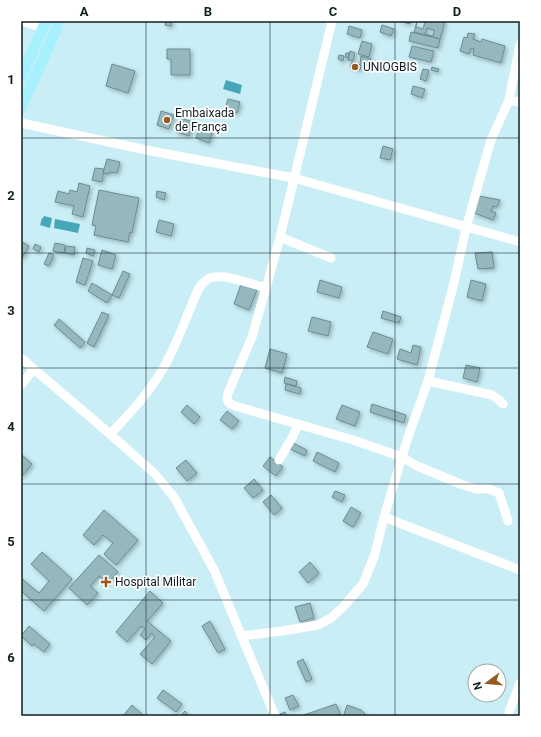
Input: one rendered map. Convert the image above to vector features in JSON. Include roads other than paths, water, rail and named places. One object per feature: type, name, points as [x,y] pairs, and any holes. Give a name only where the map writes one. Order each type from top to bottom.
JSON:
[{"type":"main road","points":[[21,108],[55,32],[58,21]]},
{"type":"main road","points":[[21,78],[44,24]]},
{"type":"street","points":[[22,21],[44,24]]},
{"type":"street","points":[[332,21],[280,237],[266,288],[252,337],[228,393],[227,400],[235,406],[353,440],[402,457],[417,466],[462,485],[476,489],[489,489],[499,493],[508,521]]},
{"type":"street","points":[[241,636],[318,625],[331,618],[342,608],[363,584],[374,557],[402,457],[428,380],[454,283],[466,228],[491,140],[509,100],[520,44]]},
{"type":"street","points":[[509,100],[520,102]]},
{"type":"street","points":[[21,123],[146,150],[294,178],[466,228],[520,242]]},
{"type":"street","points":[[280,237],[330,258]]},
{"type":"street","points":[[110,434],[149,391],[161,372],[199,288],[204,282],[210,278],[226,278],[266,288]]},
{"type":"street","points":[[21,358],[155,474],[174,497],[214,570],[275,716]]},
{"type":"street","points":[[21,385],[34,369]]},
{"type":"street","points":[[428,380],[492,395],[503,404]]},
{"type":"street","points":[[279,460],[294,436],[298,425]]},
{"type":"street","points":[[384,518],[520,570]]},
{"type":"street","points":[[509,712],[520,683]]},
{"type":"water","points":[[226,80],[242,85],[240,94],[223,89]]},
{"type":"water","points":[[44,216],[52,218],[50,228],[40,225]]},
{"type":"water","points":[[55,219],[80,224],[78,233],[54,228]]},
{"type":"place","name":"UNIOGBIS","points":[[355,67]]},
{"type":"place","name":"Embaixada de França","points":[[167,120]]},
{"type":"place","name":"Hospital Militar","points":[[106,582]]}]
